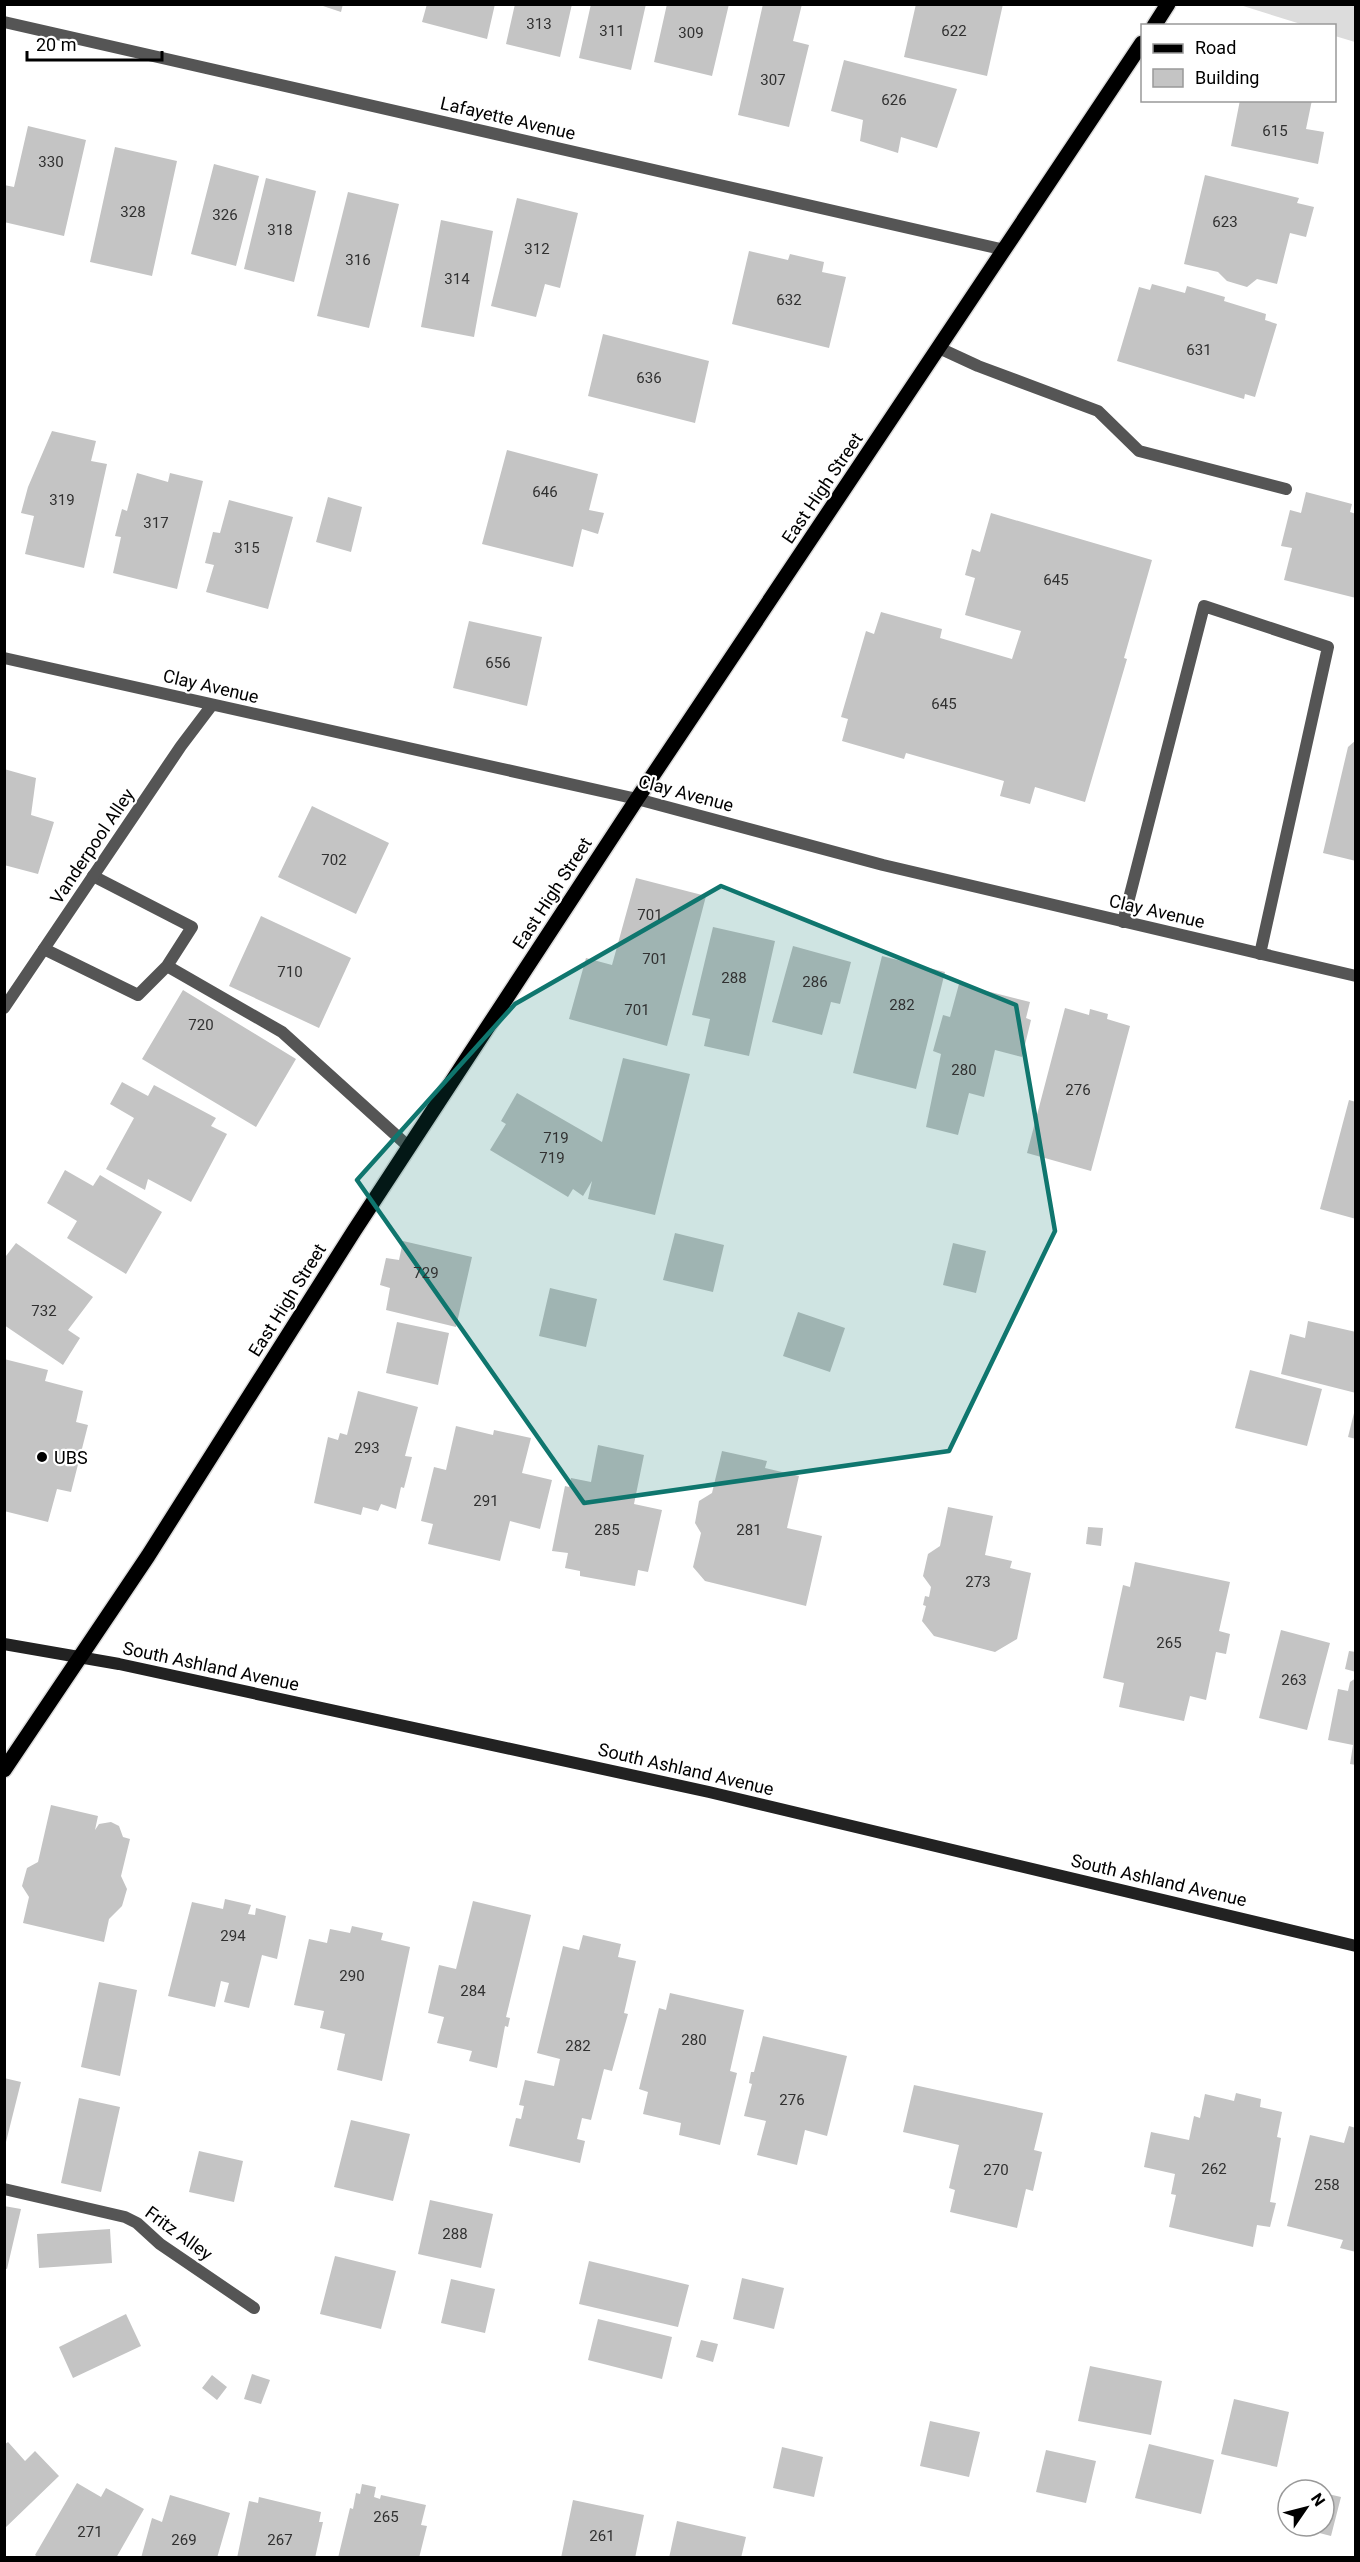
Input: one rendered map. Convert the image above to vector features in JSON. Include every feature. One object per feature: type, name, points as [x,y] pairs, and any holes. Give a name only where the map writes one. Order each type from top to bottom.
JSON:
[{"type":"main road","points":[[1155,24],[1168,4]]},
{"type":"main road","name":"East High Street","points":[[4,1770],[142,1565],[409,1146],[637,799],[1141,46]]},
{"type":"street","name":"Lafayette Avenue","points":[[4,22],[1005,250]]},
{"type":"street","points":[[939,348],[978,366],[1098,411],[1139,451],[1286,489]]},
{"type":"street","points":[[1123,922],[1204,606],[1328,647],[1260,954]]},
{"type":"street","name":"Clay Avenue","points":[[4,658],[637,799],[883,865],[1356,976]]},
{"type":"street","name":"Vanderpool Alley","points":[[4,1008],[181,746],[212,705]]},
{"type":"street","points":[[44,949],[138,995],[167,966],[192,927],[93,876]]},
{"type":"street","points":[[167,966],[282,1032],[409,1146]]},
{"type":"street","name":"South Ashland Avenue","points":[[4,1644],[80,1657],[709,1792],[1356,1946]]},
{"type":"street","name":"Fritz Alley","points":[[4,2189],[125,2217],[137,2223],[160,2244],[254,2308]]},
{"type":"highlighted area","points":[[721,886],[1016,1005],[1055,1231],[949,1451],[584,1503],[357,1180],[515,1004]]},
{"type":"shaded area","points":[[1240,5],[1355,5],[1355,42],[1336,36],[1336,24],[1301,24]]},
{"type":"building","points":[[317,4],[343,4],[341,12]]},
{"type":"building","points":[[427,4],[495,4],[487,39],[422,22]]},
{"type":"building","points":[[515,4],[572,4],[560,57],[506,44]]},
{"type":"building","points":[[591,4],[646,4],[631,70],[579,58]]},
{"type":"building","points":[[667,4],[729,4],[712,76],[654,62]]},
{"type":"building","points":[[763,4],[802,4],[793,41],[809,45],[789,127],[738,115]]},
{"type":"building","points":[[916,4],[1003,4],[987,76],[904,57]]},
{"type":"building","points":[[844,60],[957,89],[937,148],[901,137],[898,153],[860,141],[863,120],[831,111]]},
{"type":"building","points":[[1240,102],[1312,102],[1306,129],[1324,132],[1318,164],[1231,146]]},
{"type":"building","points":[[28,126],[86,140],[64,236],[4,222],[4,185],[14,187]]},
{"type":"building","points":[[115,147],[177,161],[152,276],[90,262]]},
{"type":"building","points":[[214,164],[259,176],[236,266],[191,254]]},
{"type":"building","points":[[1205,175],[1299,198],[1297,203],[1314,207],[1306,237],[1290,233],[1277,284],[1257,279],[1247,287],[1227,281],[1218,272],[1184,264]]},
{"type":"building","points":[[266,178],[316,191],[294,282],[244,269]]},
{"type":"building","points":[[348,192],[399,204],[369,328],[317,316]]},
{"type":"building","points":[[517,198],[578,213],[560,288],[545,284],[536,317],[491,306]]},
{"type":"building","points":[[441,220],[493,231],[474,337],[421,327]]},
{"type":"building","points":[[749,251],[788,260],[790,254],[824,262],[822,272],[846,277],[829,348],[732,324]]},
{"type":"building","points":[[1152,284],[1185,293],[1187,286],[1225,297],[1224,301],[1266,314],[1265,320],[1277,324],[1255,397],[1245,394],[1244,399],[1117,361],[1139,287],[1150,290]]},
{"type":"building","points":[[603,334],[709,361],[695,423],[588,396]]},
{"type":"building","points":[[52,431],[96,441],[91,461],[107,464],[84,568],[25,554],[34,516],[21,513],[28,487]]},
{"type":"building","points":[[507,450],[598,474],[589,510],[604,513],[598,534],[582,529],[573,567],[482,544]]},
{"type":"building","points":[[137,473],[168,482],[170,473],[203,481],[177,589],[113,573],[121,537],[115,536],[122,509],[127,511]]},
{"type":"building","points":[[1306,492],[1352,504],[1350,512],[1356,514],[1356,598],[1284,580],[1292,548],[1281,546],[1290,510],[1301,513]]},
{"type":"building","points":[[328,497],[362,507],[351,552],[316,542]]},
{"type":"building","points":[[229,500],[293,517],[268,609],[206,592],[214,565],[205,563],[213,532],[220,533]]},
{"type":"building","points":[[991,513],[1152,560],[1124,658],[1127,659],[1085,802],[1035,787],[1030,804],[1000,796],[1004,781],[906,753],[904,759],[842,741],[848,719],[841,717],[866,631],[874,634],[881,612],[942,629],[940,638],[1012,659],[1021,631],[965,615],[975,578],[965,575],[972,549],[980,552]]},
{"type":"building","points":[[469,621],[542,637],[527,706],[453,688]]},
{"type":"building","points":[[1356,740],[1356,861],[1323,853],[1348,747]]},
{"type":"building","points":[[4,769],[36,778],[31,815],[54,822],[38,874],[4,865]]},
{"type":"building","points":[[312,806],[389,843],[356,914],[278,877]]},
{"type":"building","points":[[636,878],[706,896],[667,1046],[569,1019],[586,958],[612,965]]},
{"type":"building","points":[[261,916],[351,958],[319,1028],[229,986]]},
{"type":"building","points":[[713,927],[775,941],[749,1056],[704,1046],[710,1019],[692,1015]]},
{"type":"building","points":[[793,946],[851,962],[840,1004],[831,1002],[822,1035],[772,1022]]},
{"type":"building","points":[[882,956],[945,972],[916,1089],[853,1073]]},
{"type":"building","points":[[959,984],[1030,1002],[1026,1018],[1031,1020],[1022,1057],[995,1050],[984,1097],[969,1093],[958,1135],[926,1127],[941,1054],[933,1051],[943,1015],[950,1017]]},
{"type":"building","points":[[183,990],[296,1059],[256,1127],[142,1059]]},
{"type":"building","points":[[1065,1008],[1089,1015],[1090,1009],[1108,1014],[1107,1019],[1130,1026],[1091,1171],[1027,1153]]},
{"type":"building","points":[[623,1058],[690,1074],[655,1215],[588,1199],[592,1181],[583,1196],[573,1189],[568,1197],[490,1150],[506,1124],[501,1121],[517,1093],[602,1142]]},
{"type":"building","points":[[122,1082],[148,1096],[154,1085],[216,1118],[211,1126],[227,1134],[191,1202],[148,1179],[145,1190],[106,1169],[134,1118],[110,1104]]},
{"type":"building","points":[[1349,1100],[1356,1102],[1356,1219],[1320,1209]]},
{"type":"building","points":[[65,1170],[93,1186],[100,1175],[162,1212],[126,1274],[67,1238],[77,1221],[47,1203]]},
{"type":"building","points":[[675,1233],[724,1245],[713,1292],[663,1280]]},
{"type":"building","points":[[403,1241],[472,1257],[456,1327],[386,1310],[390,1288],[380,1285],[386,1258],[399,1260]]},
{"type":"building","points":[[16,1243],[93,1297],[68,1330],[80,1338],[63,1365],[4,1325],[4,1254],[6,1256]]},
{"type":"building","points":[[953,1243],[986,1251],[976,1293],[943,1285]]},
{"type":"building","points":[[550,1288],[597,1299],[586,1347],[539,1336]]},
{"type":"building","points":[[798,1312],[845,1328],[830,1372],[783,1356]]},
{"type":"building","points":[[1308,1321],[1356,1332],[1356,1393],[1281,1374],[1290,1334],[1305,1338]]},
{"type":"building","points":[[397,1322],[449,1333],[438,1385],[386,1373]]},
{"type":"building","name":"UBS","points":[[4,1359],[48,1370],[45,1381],[83,1391],[76,1422],[88,1425],[71,1492],[57,1489],[48,1522],[4,1511]]},
{"type":"building","points":[[1250,1370],[1322,1389],[1307,1446],[1235,1428]]},
{"type":"building","points":[[358,1391],[418,1407],[405,1456],[412,1457],[396,1509],[381,1504],[378,1511],[363,1507],[361,1515],[314,1503],[328,1437],[338,1440],[340,1433],[347,1435]]},
{"type":"building","points":[[1356,1409],[1356,1439],[1348,1437]]},
{"type":"building","points":[[456,1426],[493,1435],[494,1430],[531,1438],[522,1473],[552,1480],[540,1529],[510,1521],[500,1561],[428,1544],[433,1524],[421,1521],[434,1467],[446,1470]]},
{"type":"building","points":[[598,1445],[644,1455],[634,1504],[662,1510],[648,1572],[638,1570],[635,1586],[580,1576],[580,1571],[565,1568],[568,1553],[552,1551],[565,1486],[569,1487],[571,1478],[591,1482]]},
{"type":"building","points":[[722,1451],[767,1461],[765,1468],[799,1476],[787,1528],[822,1536],[806,1606],[705,1581],[693,1567],[701,1533],[695,1523],[699,1501],[712,1493]]},
{"type":"building","points":[[948,1507],[993,1516],[985,1555],[1012,1561],[1010,1568],[1031,1573],[1017,1639],[995,1652],[934,1636],[922,1621],[926,1606],[923,1605],[925,1596],[929,1597],[931,1587],[923,1576],[928,1554],[940,1546]]},
{"type":"building","points":[[1088,1527],[1103,1528],[1101,1546],[1086,1544]]},
{"type":"building","points":[[1135,1562],[1230,1582],[1219,1631],[1230,1634],[1226,1654],[1216,1652],[1206,1700],[1190,1696],[1184,1721],[1119,1707],[1124,1683],[1103,1678],[1123,1585],[1130,1587]]},
{"type":"building","points":[[1281,1630],[1330,1643],[1307,1730],[1259,1718]]},
{"type":"building","points":[[1349,1651],[1356,1652],[1356,1672],[1345,1669]]},
{"type":"building","points":[[1356,1678],[1356,1765],[1350,1764],[1353,1745],[1328,1740],[1338,1689],[1348,1691],[1350,1682]]},
{"type":"building","points":[[51,1805],[98,1816],[95,1830],[99,1824],[111,1822],[119,1826],[123,1837],[130,1839],[121,1876],[127,1889],[122,1906],[109,1919],[104,1942],[23,1923],[29,1897],[22,1886],[27,1868],[38,1862]]},
{"type":"building","points":[[225,1899],[251,1905],[248,1914],[255,1915],[256,1908],[286,1916],[277,1959],[262,1955],[249,2008],[224,2002],[229,1983],[221,1981],[215,2007],[168,1996],[192,1902],[223,1909]]},
{"type":"building","points":[[473,1901],[531,1915],[506,2017],[510,2018],[508,2027],[505,2026],[497,2068],[469,2061],[472,2051],[437,2043],[444,2017],[428,2013],[439,1965],[456,1969]]},
{"type":"building","points":[[352,1926],[383,1933],[381,1940],[410,1947],[382,2081],[337,2070],[345,2034],[320,2028],[324,2011],[294,2005],[309,1939],[327,1943],[330,1929],[350,1933]]},
{"type":"building","points":[[583,1935],[621,1944],[618,1957],[636,1961],[624,2013],[628,2014],[612,2071],[604,2069],[591,2120],[582,2118],[577,2139],[585,2141],[580,2163],[509,2146],[516,2118],[521,2119],[524,2106],[519,2105],[525,2080],[554,2086],[560,2059],[537,2053],[563,1946],[579,1950]]},
{"type":"building","points":[[99,1982],[137,1990],[120,2076],[81,2067]]},
{"type":"building","points":[[670,1993],[744,2010],[730,2071],[737,2073],[720,2145],[679,2135],[681,2123],[643,2114],[648,2092],[639,2089],[659,2008],[666,2010]]},
{"type":"building","points":[[763,2036],[847,2056],[827,2136],[805,2130],[797,2165],[757,2155],[766,2121],[744,2116],[752,2084],[749,2083],[751,2072],[754,2072]]},
{"type":"building","points":[[4,2078],[21,2082],[5,2146],[4,2146]]},
{"type":"building","points":[[914,2085],[1043,2113],[1034,2150],[1042,2152],[1033,2191],[1026,2189],[1017,2228],[950,2212],[955,2190],[949,2188],[959,2145],[903,2132]]},
{"type":"building","points":[[1236,2093],[1261,2099],[1260,2107],[1282,2112],[1277,2137],[1281,2138],[1270,2202],[1276,2203],[1270,2227],[1257,2225],[1253,2247],[1169,2227],[1176,2195],[1171,2194],[1175,2174],[1144,2167],[1151,2132],[1189,2140],[1194,2116],[1200,2118],[1205,2094],[1234,2101]]},
{"type":"building","points":[[79,2098],[120,2107],[101,2192],[61,2183]]},
{"type":"building","points":[[351,2120],[410,2134],[393,2201],[334,2187]]},
{"type":"building","points":[[1349,2126],[1356,2128],[1356,2252],[1340,2248],[1343,2240],[1287,2226],[1310,2135],[1344,2143]]},
{"type":"building","points":[[199,2151],[243,2161],[234,2202],[189,2192]]},
{"type":"building","points":[[430,2200],[493,2214],[481,2268],[418,2254]]},
{"type":"building","points":[[4,2206],[21,2209],[7,2269],[4,2268]]},
{"type":"building","points":[[110,2229],[112,2263],[39,2268],[37,2234]]},
{"type":"building","points":[[335,2256],[396,2271],[381,2329],[320,2314]]},
{"type":"building","points":[[589,2261],[689,2285],[678,2327],[579,2304]]},
{"type":"building","points":[[742,2278],[784,2288],[774,2329],[733,2319]]},
{"type":"building","points":[[451,2279],[495,2289],[485,2333],[441,2323]]},
{"type":"building","points":[[126,2314],[141,2346],[73,2378],[59,2347]]},
{"type":"building","points":[[598,2319],[672,2337],[662,2379],[588,2360]]},
{"type":"building","points":[[701,2340],[718,2344],[713,2362],[696,2357]]},
{"type":"building","points":[[1090,2366],[1162,2381],[1151,2435],[1078,2421]]},
{"type":"building","points":[[252,2374],[270,2380],[261,2404],[244,2399]]},
{"type":"building","points":[[212,2375],[227,2387],[217,2400],[202,2388]]},
{"type":"building","points":[[1234,2399],[1289,2412],[1277,2467],[1221,2454]]},
{"type":"building","points":[[930,2421],[980,2432],[969,2477],[920,2466]]},
{"type":"building","points":[[8,2442],[25,2461],[35,2451],[59,2476],[4,2529],[4,2445]]},
{"type":"building","points":[[1149,2444],[1214,2460],[1201,2514],[1135,2498]]},
{"type":"building","points":[[782,2447],[823,2457],[814,2497],[773,2488]]},
{"type":"building","points":[[1046,2450],[1096,2461],[1086,2503],[1036,2492]]},
{"type":"building","points":[[77,2483],[101,2497],[106,2488],[144,2509],[116,2558],[39,2558],[35,2555]]},
{"type":"building","points":[[362,2484],[376,2487],[374,2497],[380,2499],[381,2495],[426,2505],[421,2525],[427,2526],[419,2558],[338,2558],[350,2508],[353,2509],[356,2493],[360,2494]]},
{"type":"building","points":[[170,2495],[230,2513],[217,2558],[141,2558],[152,2518],[162,2522]]},
{"type":"building","points":[[1336,2496],[1341,2497],[1336,2516]]},
{"type":"building","points":[[259,2497],[321,2512],[319,2522],[323,2522],[315,2558],[237,2558],[249,2501],[258,2503]]},
{"type":"building","points":[[573,2500],[644,2515],[635,2558],[561,2558]]},
{"type":"building","points":[[677,2521],[746,2537],[741,2558],[669,2558]]},
{"type":"place","name":"UBS","points":[[42,1457]]}]
